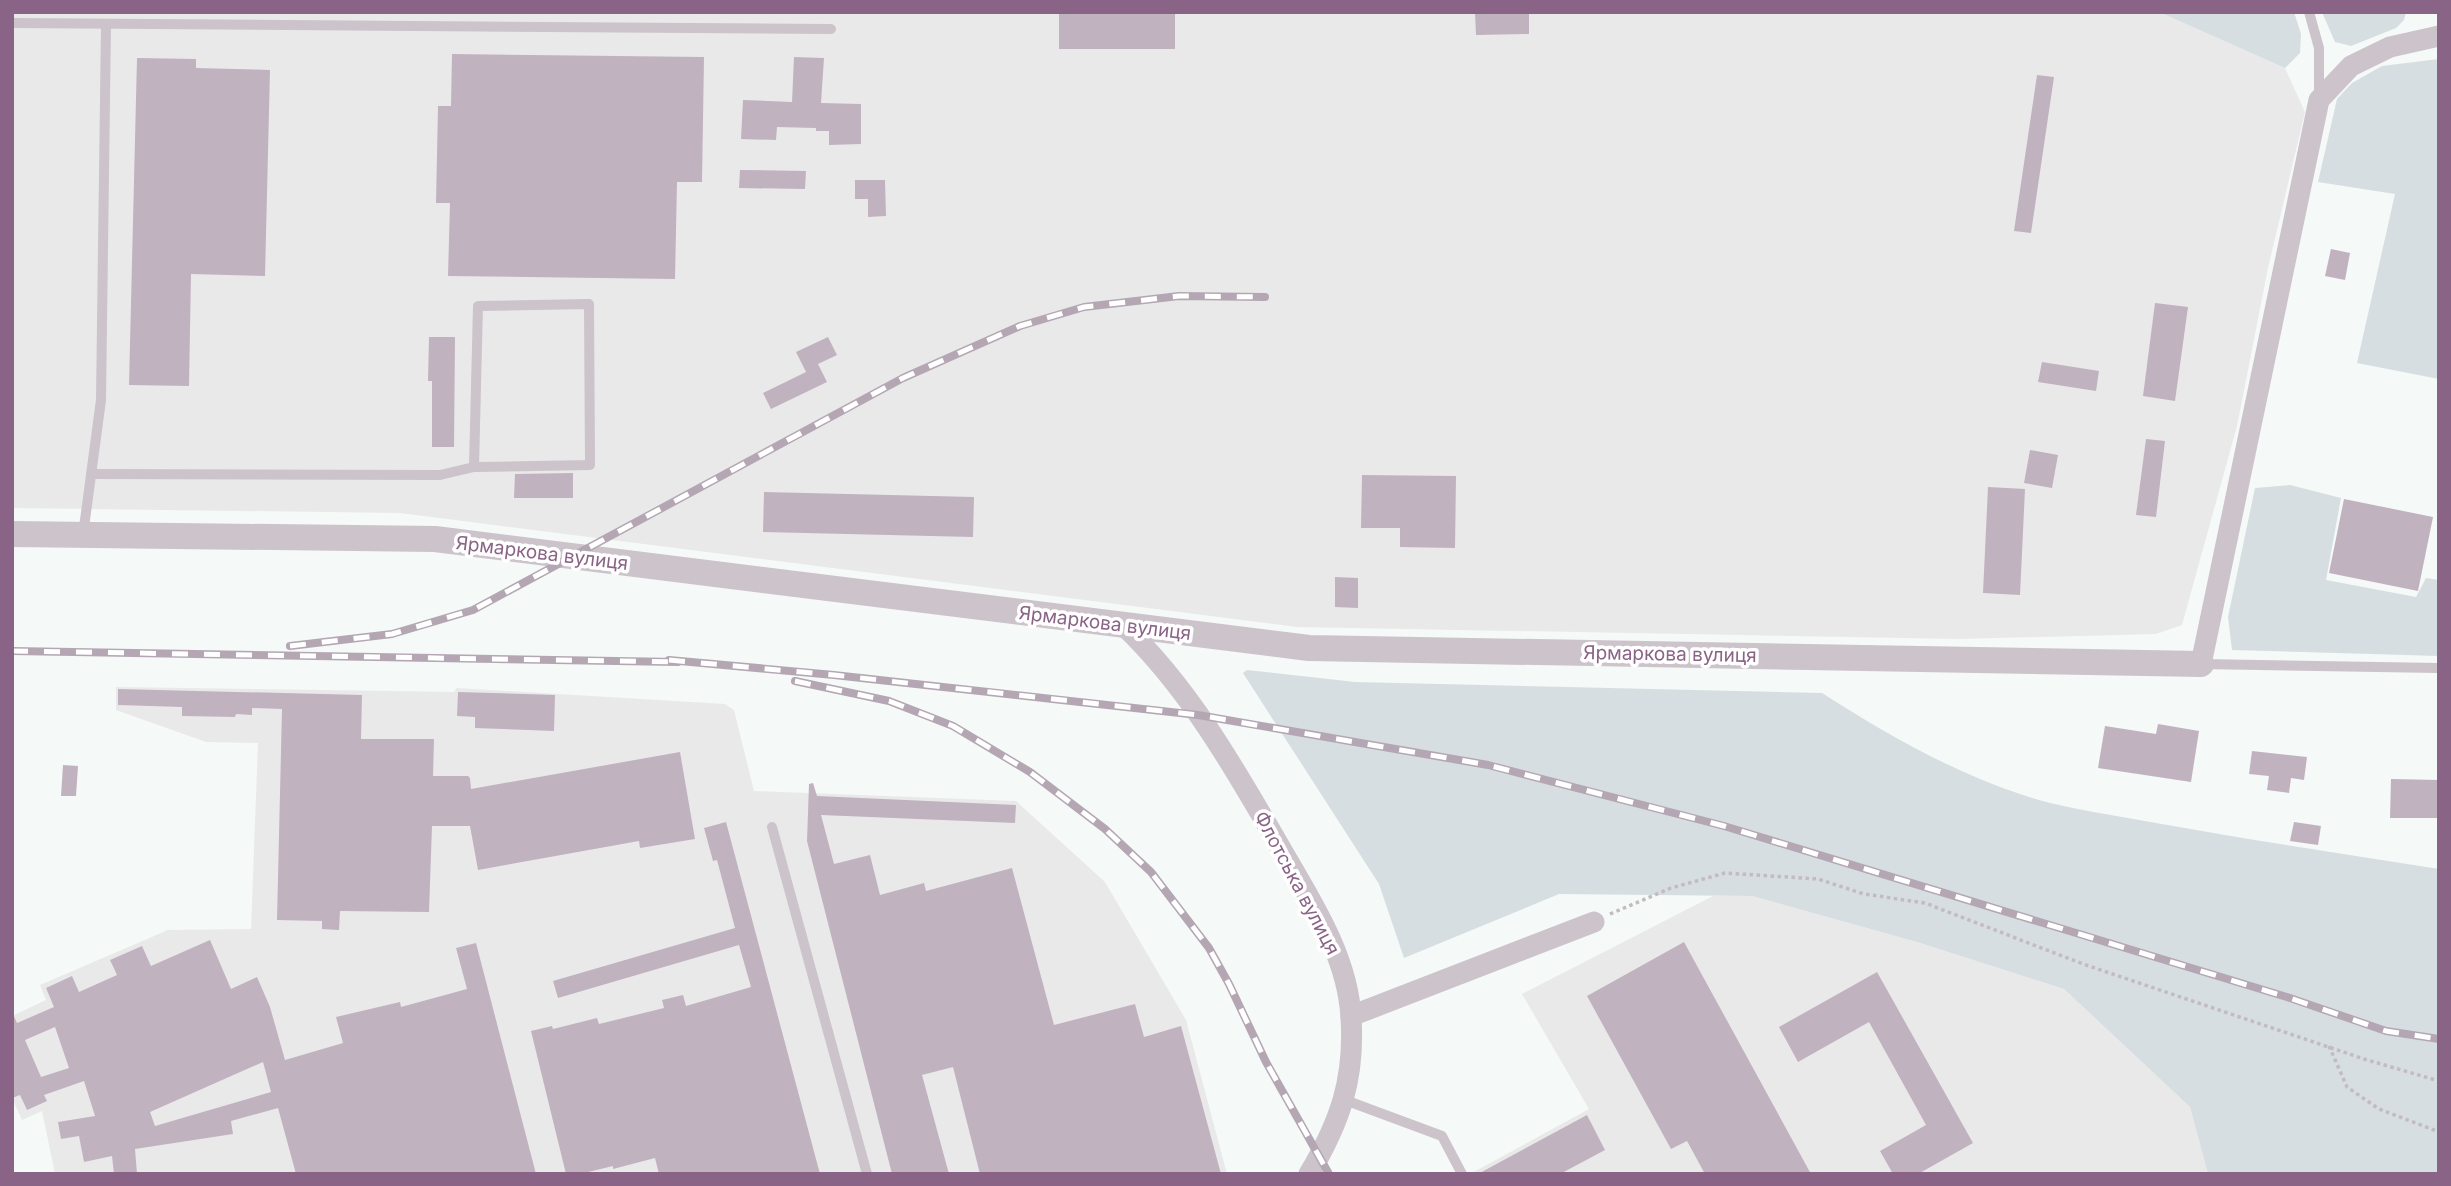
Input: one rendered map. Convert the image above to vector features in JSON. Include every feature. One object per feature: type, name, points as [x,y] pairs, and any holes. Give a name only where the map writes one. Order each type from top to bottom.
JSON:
[{"type":"street","points":[[2201,664],[2319,100],[2351,66],[2390,47],[2439,36]]},
{"type":"street","name":"Ярмаркова вулиця","points":[[12,534],[435,539],[1309,648],[2201,664]]},
{"type":"street","name":"Флотська вулиця","points":[[1124,626],[1156,657],[1236,771],[1294,871],[1334,948],[1345,977],[1351,1016],[1352,1061],[1345,1100],[1332,1133],[1309,1174]]},
{"type":"street","points":[[1351,1016],[1594,922]]},
{"type":"lane","points":[[2309,12],[2319,48],[2319,100]]},
{"type":"lane","points":[[12,23],[831,29]]},
{"type":"lane","points":[[83,535],[101,400],[106,24]]},
{"type":"lane","points":[[92,474],[440,475],[474,467],[590,465],[589,304],[478,306],[474,467]]},
{"type":"lane","points":[[2201,664],[2439,668]]},
{"type":"lane","points":[[772,827],[867,1174]]},
{"type":"lane","points":[[1345,1100],[1442,1136],[1462,1174]]},
{"type":"path","points":[[1594,922],[1671,888],[1725,873],[1818,879],[1864,894],[1924,903],[2082,964],[2439,1081]]},
{"type":"path","points":[[2329,1046],[2347,1087],[2379,1109],[2439,1132]]},
{"type":"shaded area","points":[[12,12],[2159,12],[2285,68],[2305,112],[2268,268],[2237,426],[2182,625],[2156,634],[1959,639],[1297,627],[400,513],[12,508]]},
{"type":"shaded area","points":[[2159,12],[2294,12],[2301,34],[2300,53],[2285,68]]},
{"type":"shaded area","points":[[2322,12],[2406,12],[2404,20],[2396,28],[2351,46],[2335,42]]},
{"type":"shaded area","points":[[2439,59],[2439,379],[2357,363],[2395,194],[2318,182],[2337,99],[2352,83],[2382,66]]},
{"type":"shaded area","points":[[2290,485],[2341,498],[2326,580],[2416,597],[2426,578],[2439,580],[2439,656],[2232,650],[2228,617],[2255,488]]},
{"type":"shaded area","points":[[1247,670],[1355,682],[1822,693],[1894,737],[1943,762],[1994,784],[2053,804],[2439,869],[2439,1174],[2208,1174],[2190,1107],[2064,989],[1917,942],[1752,896],[1559,894],[1404,958],[1379,884],[1243,673]]},
{"type":"shaded area","points":[[116,687],[454,692],[457,688],[725,704],[734,710],[754,791],[1016,801],[1105,882],[1186,1020],[1227,1174],[55,1174],[42,1111],[22,1120],[12,1098],[12,1016],[46,1000],[40,985],[168,930],[251,929],[258,743],[206,742],[116,710]]},
{"type":"shaded area","points":[[1713,896],[1752,896],[1917,942],[2064,989],[2190,1107],[2208,1174],[1470,1174],[1589,1109],[1522,994]]},
{"type":"building","points":[[1059,12],[1175,12],[1175,49],[1059,49]]},
{"type":"building","points":[[1475,12],[1529,12],[1529,34],[1476,35]]},
{"type":"building","points":[[452,54],[704,57],[702,182],[677,182],[675,279],[448,276],[450,203],[436,203],[438,106],[451,106]]},
{"type":"building","points":[[794,57],[824,58],[821,103],[861,104],[861,144],[829,145],[829,131],[816,131],[816,128],[777,127],[776,140],[741,139],[743,100],[792,102]]},
{"type":"building","points":[[137,58],[196,59],[196,68],[270,70],[265,276],[191,274],[189,386],[129,385]]},
{"type":"building","points":[[2037,75],[2054,77],[2031,233],[2014,231]]},
{"type":"building","points":[[740,170],[806,171],[805,189],[739,188]]},
{"type":"building","points":[[855,180],[885,180],[886,216],[868,217],[868,199],[855,199]]},
{"type":"building","points":[[2331,249],[2350,253],[2345,280],[2325,276]]},
{"type":"building","points":[[2155,303],[2188,307],[2175,401],[2143,396]]},
{"type":"building","points":[[429,337],[455,337],[454,447],[432,447],[432,381],[428,381]]},
{"type":"building","points":[[828,337],[837,355],[818,364],[827,382],[771,409],[763,393],[806,372],[796,352]]},
{"type":"building","points":[[2042,362],[2099,371],[2096,391],[2038,382]]},
{"type":"building","points":[[2146,439],[2165,441],[2156,517],[2136,515]]},
{"type":"building","points":[[2030,450],[2058,455],[2052,488],[2024,483]]},
{"type":"building","points":[[573,473],[573,498],[514,498],[515,474]]},
{"type":"building","points":[[1362,475],[1456,476],[1455,548],[1400,547],[1400,528],[1361,528]]},
{"type":"building","points":[[1988,487],[2025,489],[2020,595],[1983,593]]},
{"type":"building","points":[[764,492],[974,497],[973,537],[763,532]]},
{"type":"building","points":[[2344,499],[2433,517],[2418,591],[2329,573]]},
{"type":"building","points":[[1335,577],[1358,578],[1358,608],[1335,607]]},
{"type":"building","points":[[118,689],[362,695],[361,739],[434,739],[433,776],[468,776],[471,789],[680,752],[695,839],[640,848],[639,841],[478,870],[470,826],[432,826],[429,912],[340,911],[339,930],[322,929],[322,921],[277,920],[282,709],[252,708],[252,715],[236,714],[235,717],[182,716],[182,707],[118,705]]},
{"type":"building","points":[[458,692],[555,695],[554,731],[475,728],[475,717],[457,716]]},
{"type":"building","points":[[2158,724],[2199,731],[2191,782],[2098,768],[2105,726],[2156,734]]},
{"type":"building","points":[[2252,751],[2307,757],[2304,780],[2291,778],[2289,793],[2267,790],[2269,776],[2249,774]]},
{"type":"building","points":[[63,765],[78,766],[76,796],[61,796]]},
{"type":"building","points":[[2391,779],[2439,780],[2439,818],[2390,818]]},
{"type":"building","points":[[813,783],[817,796],[1016,805],[1015,823],[821,815],[834,864],[870,855],[880,895],[924,883],[926,891],[1012,868],[1054,1025],[1135,1004],[1144,1037],[1181,1026],[1221,1174],[980,1174],[953,1067],[922,1075],[949,1174],[892,1174],[807,841],[809,784]]},
{"type":"building","points":[[726,822],[820,1174],[659,1174],[655,1158],[613,1169],[613,1166],[580,1174],[566,1174],[531,1031],[552,1026],[553,1029],[597,1018],[599,1024],[664,1008],[662,1000],[683,995],[686,1006],[751,987],[739,945],[558,998],[553,981],[735,928],[717,860],[713,861],[704,828]]},
{"type":"building","points":[[2294,822],[2321,826],[2318,845],[2290,841]]},
{"type":"building","points":[[210,940],[231,989],[257,977],[270,1007],[285,1060],[343,1043],[336,1017],[400,1002],[401,1007],[467,989],[456,948],[476,943],[536,1174],[296,1174],[278,1108],[231,1121],[233,1134],[135,1149],[137,1174],[114,1174],[112,1156],[84,1162],[79,1136],[61,1139],[58,1122],[95,1116],[84,1081],[44,1095],[47,1101],[27,1110],[20,1095],[12,1098],[12,1012],[17,1023],[54,1007],[46,988],[72,976],[79,992],[117,975],[110,960],[142,946],[151,966]],"holes":[[[55,1027],[69,1068],[41,1077],[25,1040]],[[263,1062],[271,1092],[155,1126],[150,1112]]]},
{"type":"building","points":[[1684,942],[1811,1174],[1705,1174],[1687,1141],[1671,1149],[1587,996]]},
{"type":"building","points":[[1877,972],[1973,1143],[1918,1174],[1893,1174],[1880,1151],[1926,1125],[1869,1022],[1798,1062],[1779,1027]]},
{"type":"building","points":[[1587,1115],[1605,1150],[1560,1174],[1478,1174]]},
{"type":"railway","points":[[290,646],[392,634],[473,610],[903,378],[1020,326],[1084,307],[1179,296],[1265,297]]},
{"type":"railway","points":[[12,651],[678,662]]},
{"type":"railway","points":[[669,660],[834,675],[1198,715],[1488,765],[1724,826],[2290,998],[2386,1031],[2439,1039]]},
{"type":"railway","points":[[795,681],[889,701],[953,726],[1030,772],[1105,829],[1151,872],[1209,948],[1266,1062],[1329,1174]]}]
